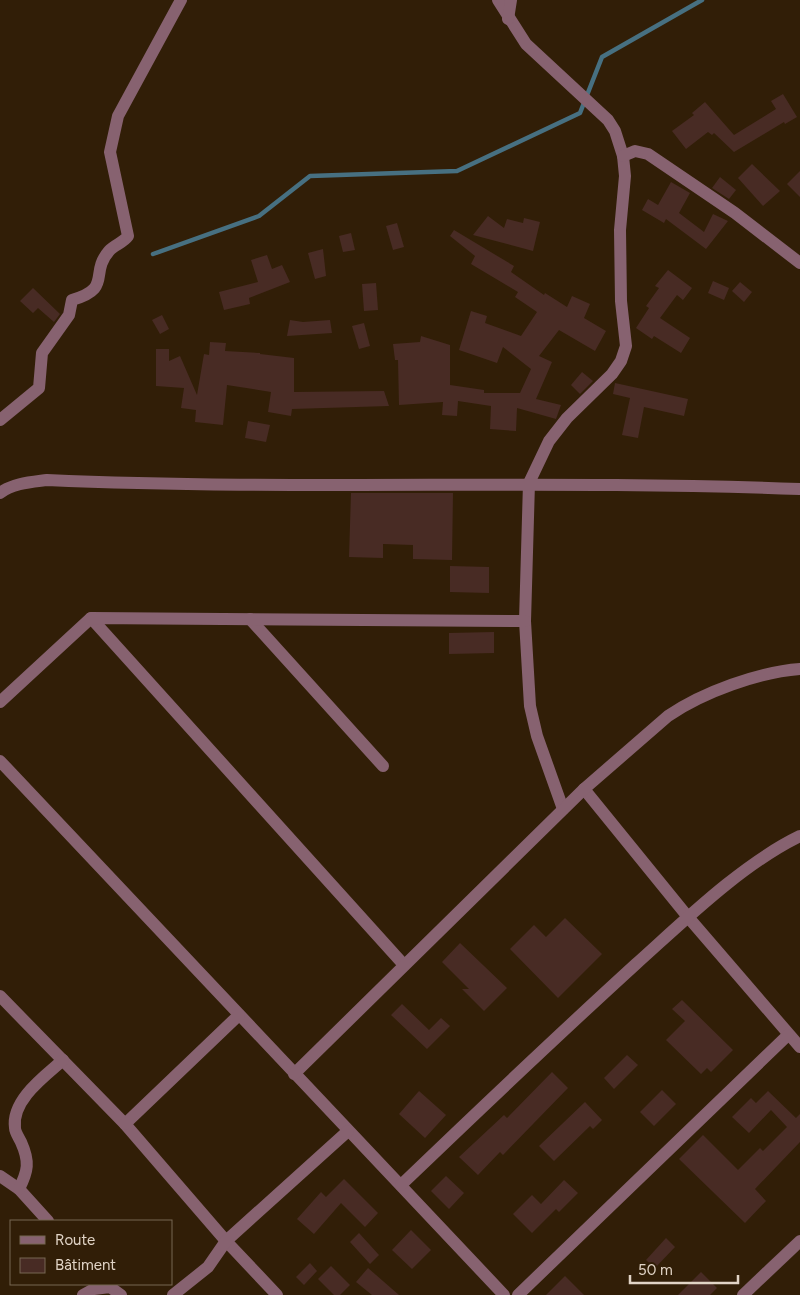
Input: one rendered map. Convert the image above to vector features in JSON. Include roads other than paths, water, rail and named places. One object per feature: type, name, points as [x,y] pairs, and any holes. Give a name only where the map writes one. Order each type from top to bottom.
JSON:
[{"type":"street","points":[[0,420],[39,388],[42,353],[69,315],[72,300],[87,296],[97,287],[101,275],[101,265],[110,249],[122,243],[128,236],[110,152],[118,116],[181,0]]},
{"type":"street","points":[[498,0],[508,19],[526,44],[608,120],[615,131],[626,176],[620,230],[621,301],[626,346],[621,361],[612,374],[567,418],[548,441],[529,483],[525,620],[530,706],[537,736],[563,809]]},
{"type":"street","points":[[508,19],[511,0]]},
{"type":"street","points":[[622,156],[635,151],[648,154],[735,213],[800,263]]},
{"type":"street","points":[[0,493],[5,489],[28,482],[47,480],[281,485],[673,484],[800,489]]},
{"type":"street","points":[[0,702],[91,618],[525,620]]},
{"type":"street","points":[[91,618],[404,965]]},
{"type":"street","points":[[250,619],[383,766]]},
{"type":"street","points":[[294,1074],[563,809],[668,716],[683,706],[748,680],[784,670],[800,669]]},
{"type":"street","points":[[0,761],[504,1295]]},
{"type":"street","points":[[584,789],[688,918],[800,1047]]},
{"type":"street","points":[[400,1185],[542,1050],[688,918],[778,847],[800,836]]},
{"type":"street","points":[[0,996],[125,1124],[226,1241],[278,1295]]},
{"type":"street","points":[[125,1124],[239,1015]]},
{"type":"street","points":[[518,1295],[788,1035]]},
{"type":"street","points":[[19,1190],[28,1171],[25,1150],[15,1128],[18,1106],[37,1084],[63,1060]]},
{"type":"street","points":[[173,1295],[208,1267],[226,1241],[348,1131]]},
{"type":"street","points":[[0,1176],[19,1190],[47,1220]]},
{"type":"street","points":[[743,1295],[800,1241]]},
{"type":"street","points":[[83,1295],[94,1289],[109,1285],[121,1295]]},
{"type":"waterway","points":[[153,254],[259,216],[310,176],[457,171],[580,113],[602,57],[702,0]]}]
